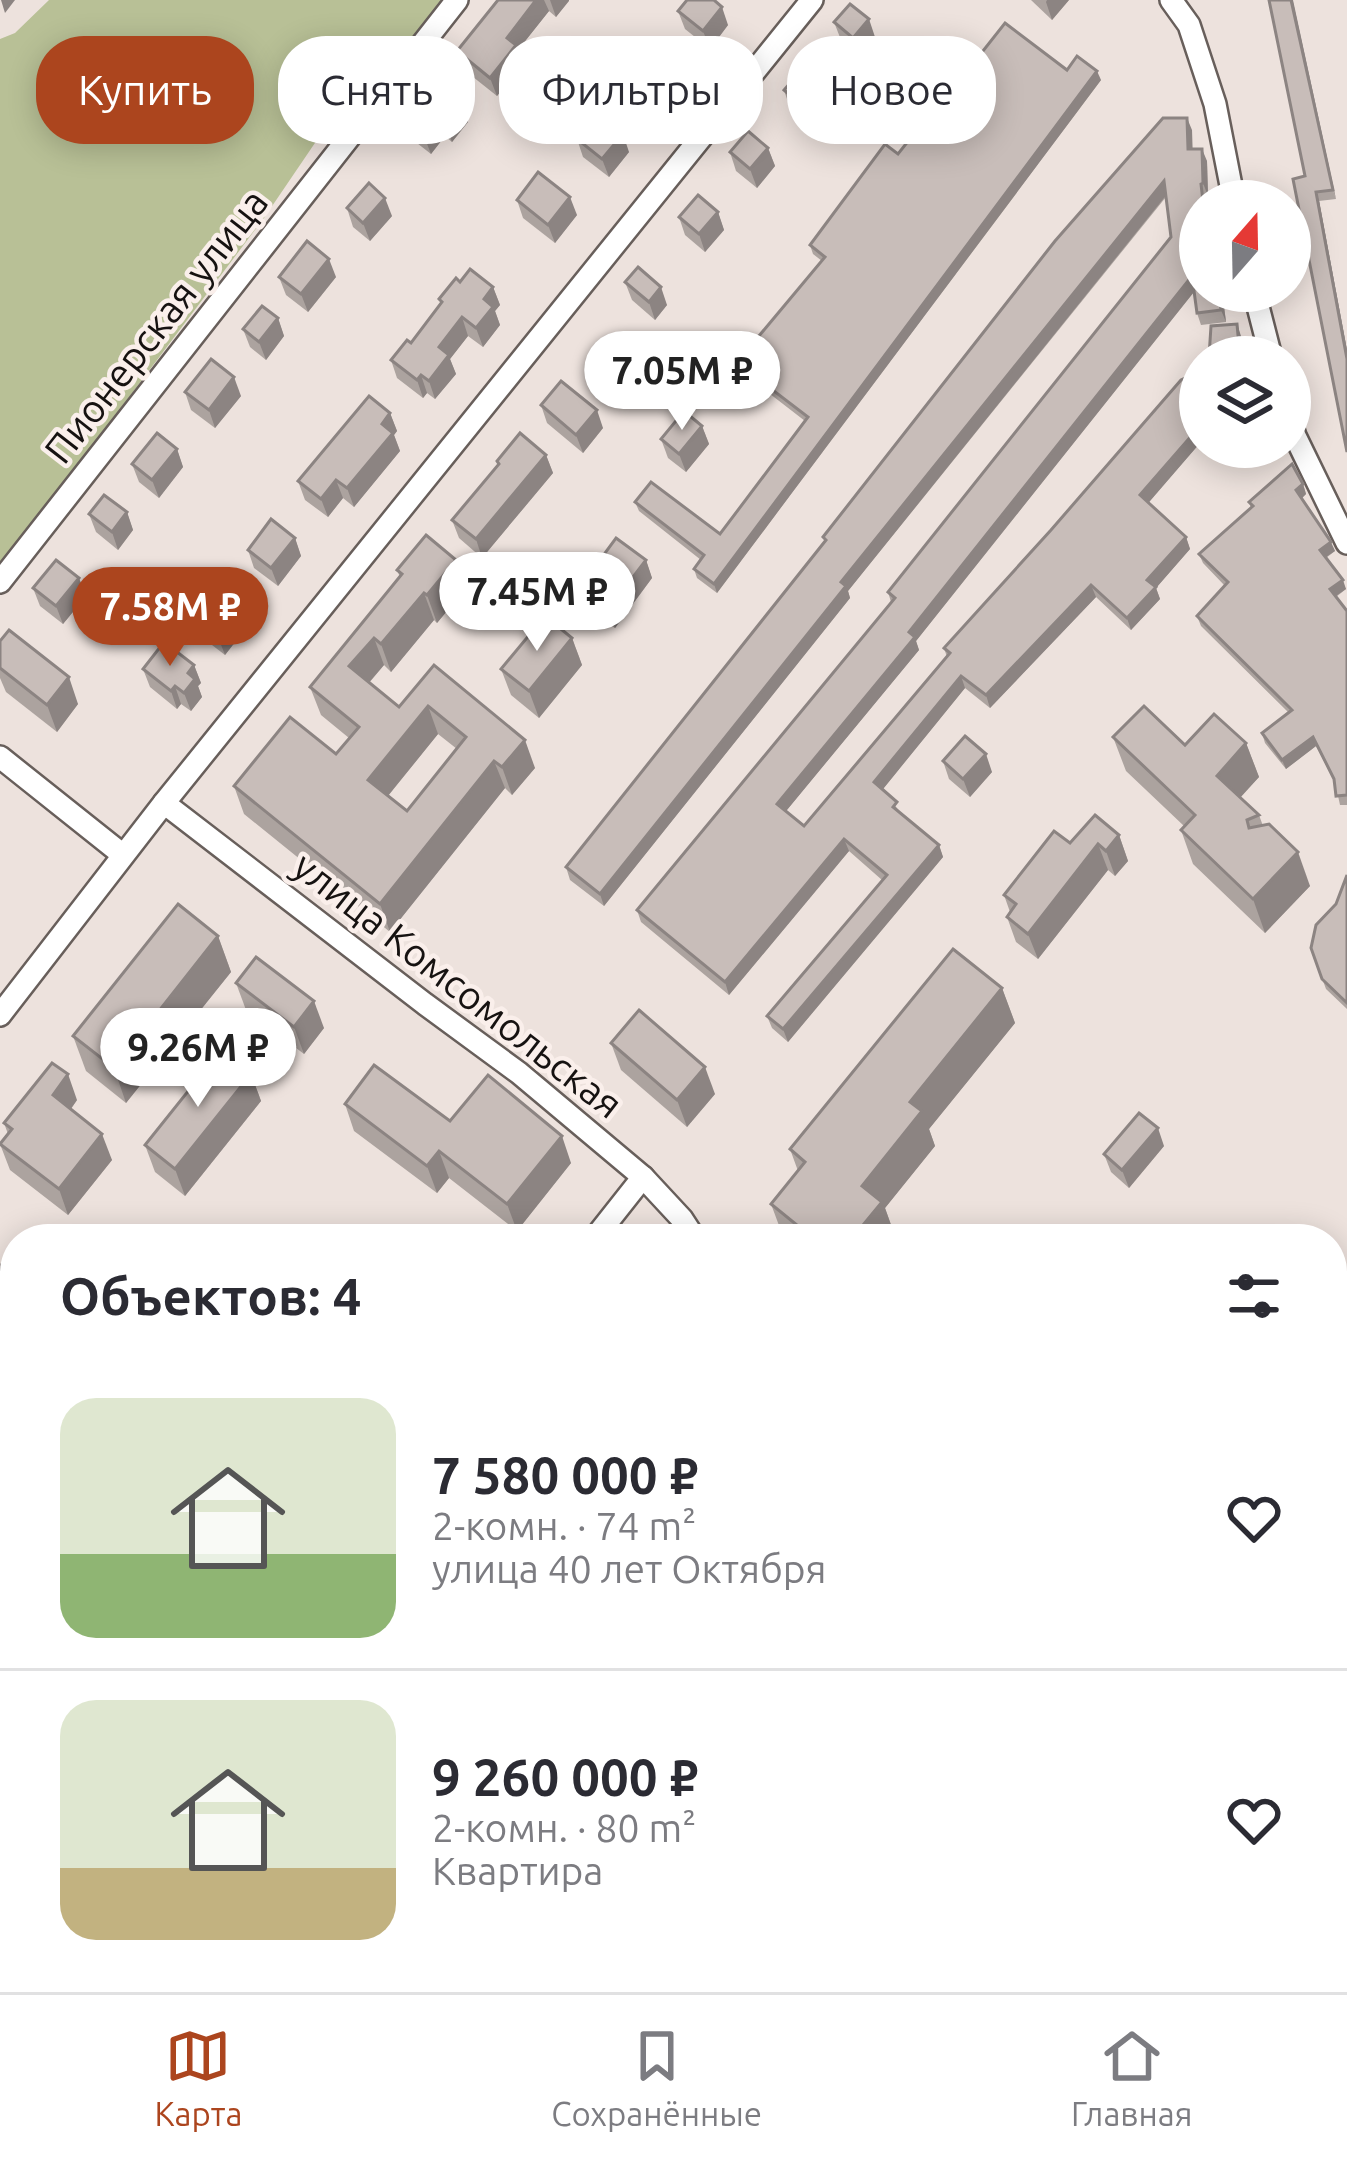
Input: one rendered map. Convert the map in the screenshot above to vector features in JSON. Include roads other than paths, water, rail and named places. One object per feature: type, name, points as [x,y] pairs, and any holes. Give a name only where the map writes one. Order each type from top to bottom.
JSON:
[{"type":"street","name":"Пионерская улица","points":[[0,583],[457,0]]},
{"type":"street","points":[[0,1015],[164,802],[812,0]]},
{"type":"street","points":[[1171,0],[1189,25],[1215,104],[1230,180]]},
{"type":"street","points":[[1311,468],[1347,543]]},
{"type":"street","points":[[0,757],[123,855]]},
{"type":"street","name":"улица Комсомольская","points":[[164,802],[491,1050],[643,1177],[685,1224]]},
{"type":"street","points":[[606,1224],[643,1177]]}]
